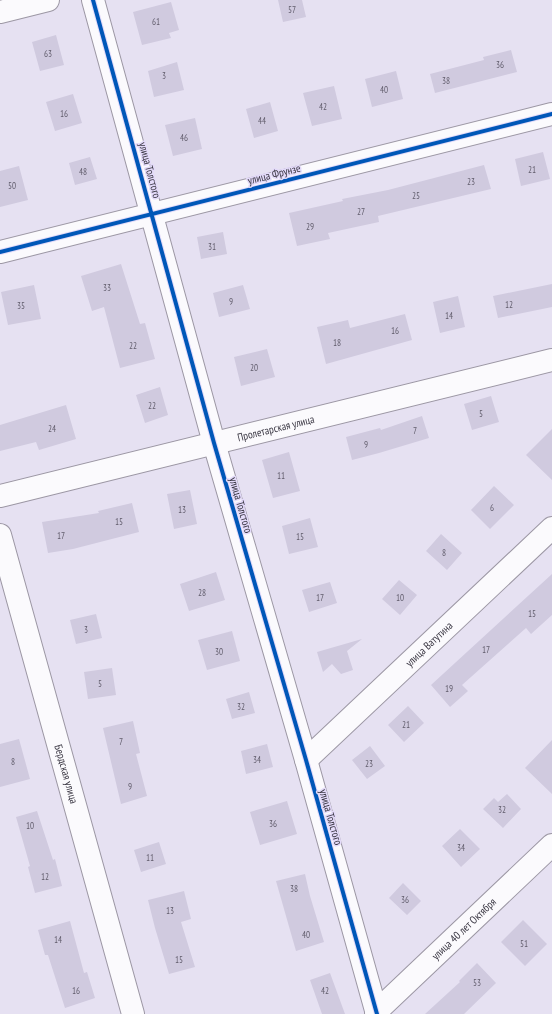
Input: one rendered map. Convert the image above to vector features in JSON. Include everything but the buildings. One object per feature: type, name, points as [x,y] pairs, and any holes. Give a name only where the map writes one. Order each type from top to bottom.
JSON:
[{"type":"street","points":[[0,12],[48,0]]},
{"type":"street","name":"улица Толстого","points":[[94,0],[214,443],[306,760],[377,1013]]},
{"type":"street","name":"улица Фрунзе","points":[[0,252],[552,114]]},
{"type":"street","name":"Пролетарская улица","points":[[0,496],[552,360]]},
{"type":"street","name":"улица Ватутина","points":[[306,760],[552,528]]},
{"type":"street","name":"Бердская улица","points":[[0,535],[133,1014]]},
{"type":"street","name":"улица 40 лет Октября","points":[[377,1013],[552,845]]},
{"type":"cycle path","points":[[93,0],[214,443],[306,760],[377,1014]]},
{"type":"cycle path","points":[[0,252],[552,114]]}]
